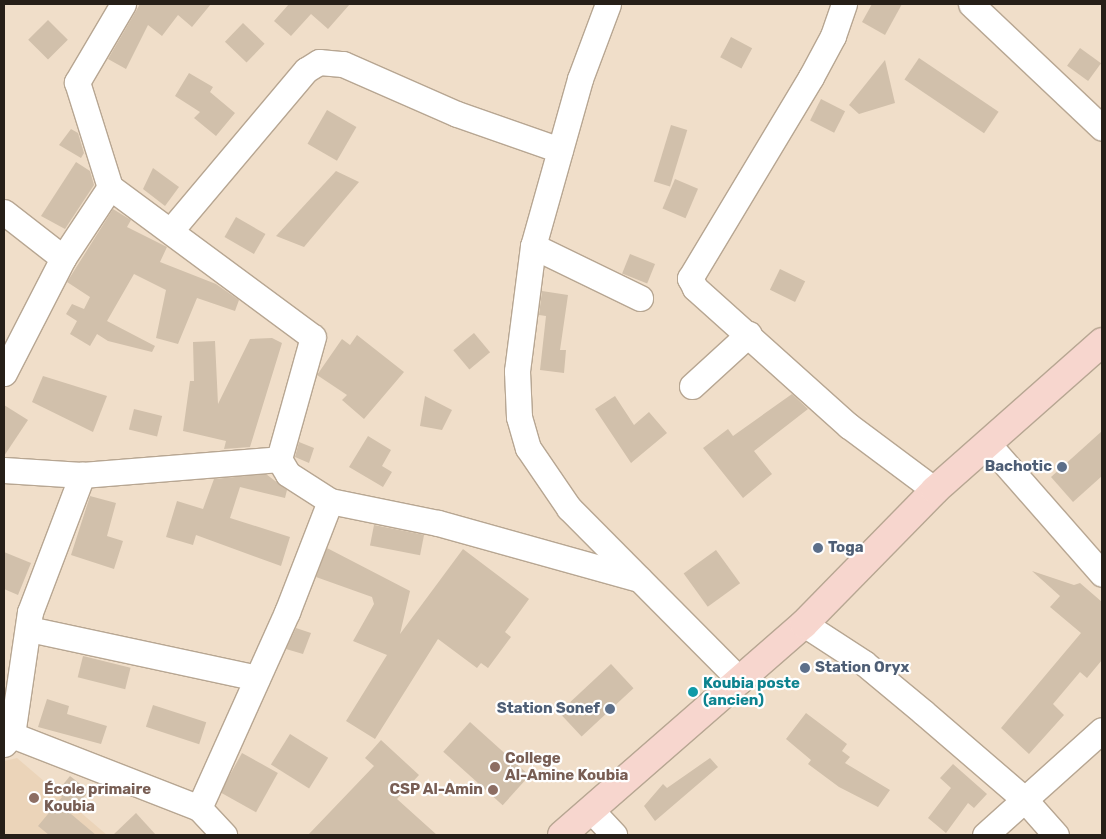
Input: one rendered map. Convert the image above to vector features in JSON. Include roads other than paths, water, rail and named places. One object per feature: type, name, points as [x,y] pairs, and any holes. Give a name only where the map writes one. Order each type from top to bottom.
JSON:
[{"type":"main road","points":[[562,835],[804,624],[935,490],[1102,342]]},
{"type":"street","points":[[123,4],[77,82],[110,186],[172,228],[313,337],[279,459],[288,474],[330,501],[438,523],[640,579]]},
{"type":"street","points":[[608,4],[560,150],[533,246],[516,371],[518,417],[528,448],[569,508],[740,680]]},
{"type":"street","points":[[844,4],[834,36],[811,77],[690,278],[695,288],[749,334],[849,426],[935,490]]},
{"type":"street","points":[[970,4],[1102,128]]},
{"type":"street","points":[[172,228],[306,70],[319,62],[342,64],[457,114],[560,150]]},
{"type":"street","points":[[4,373],[63,258],[110,186]]},
{"type":"street","points":[[4,212],[63,258]]},
{"type":"street","points":[[533,246],[640,298]]},
{"type":"street","points":[[692,386],[749,334]]},
{"type":"street","points":[[987,443],[1102,574]]},
{"type":"street","points":[[4,470],[82,475],[279,459]]},
{"type":"street","points":[[82,475],[30,612],[29,629],[8,740],[199,808],[224,835]]},
{"type":"street","points":[[199,808],[257,678],[330,501]]},
{"type":"street","points":[[804,624],[864,662],[1024,799],[1056,835]]},
{"type":"street","points":[[29,629],[257,678]]},
{"type":"street","points":[[985,835],[1102,730]]},
{"type":"street","points":[[591,810],[614,835]]},
{"type":"place","name":"Bachotic","points":[[1062,467]]},
{"type":"place","name":"Toga","points":[[818,548]]},
{"type":"place","name":"Station Oryx","points":[[805,668]]},
{"type":"place","name":"Koubia poste (ancien)","points":[[693,692]]},
{"type":"place","name":"Station Sonef","points":[[610,709]]},
{"type":"place","name":"College Al-Amine Koubia","points":[[495,767]]},
{"type":"place","name":"CSP Al-Amin","points":[[493,790]]},
{"type":"place","name":"École primaire Koubia","points":[[34,798]]}]
